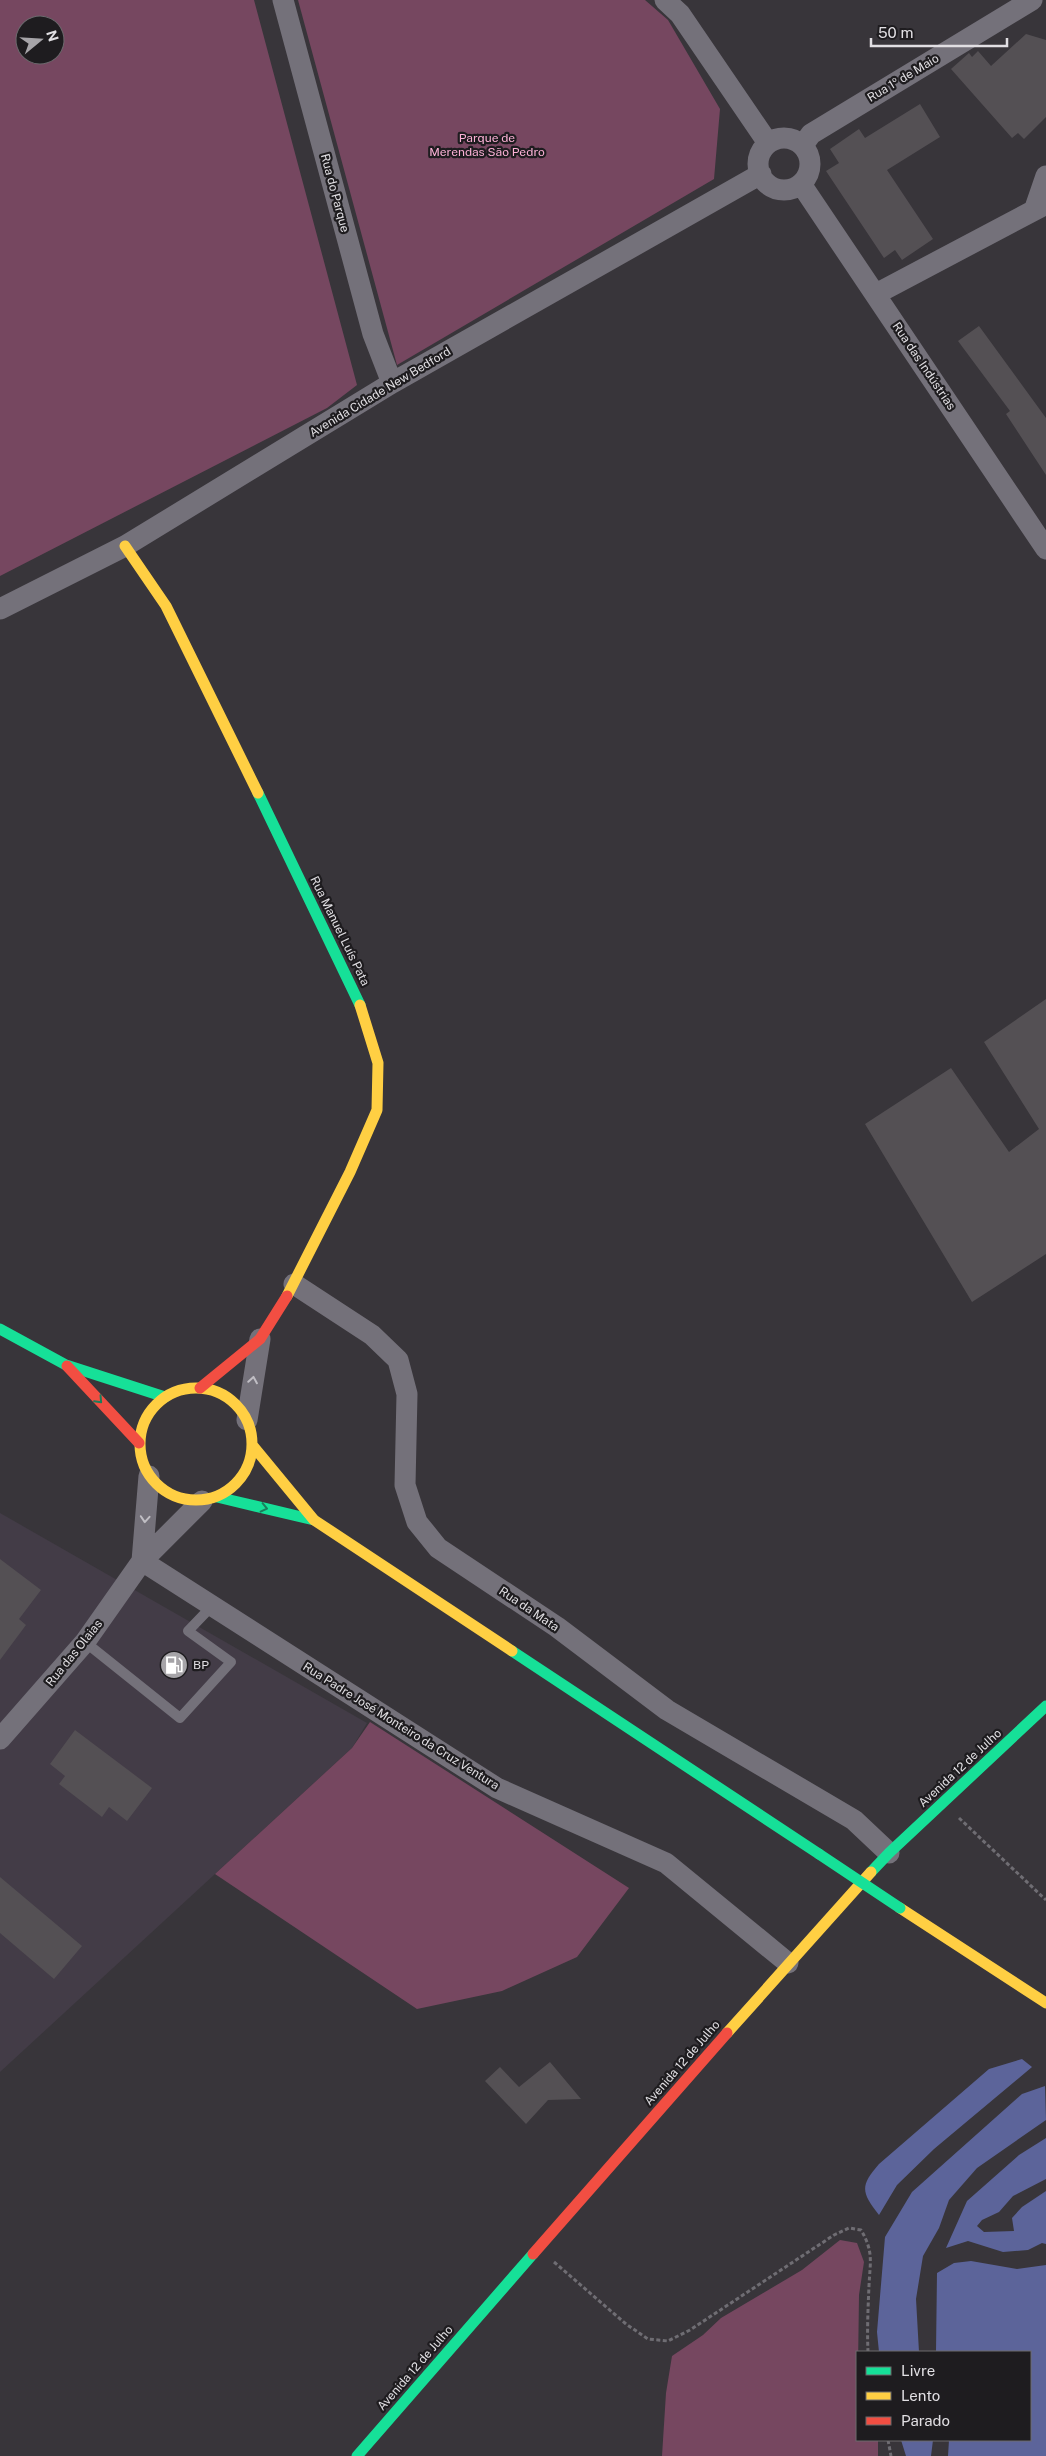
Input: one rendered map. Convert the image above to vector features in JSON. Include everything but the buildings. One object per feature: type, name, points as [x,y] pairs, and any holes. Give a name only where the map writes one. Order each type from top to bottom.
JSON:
[{"type":"main road","name":"Rua Manuel Luís Pata","points":[[125,546],[166,606],[358,998],[378,1063],[377,1110],[350,1172],[294,1284],[260,1339],[200,1388]]},
{"type":"main road","points":[[0,1329],[66,1365],[165,1396]]},
{"type":"main road","points":[[66,1365],[139,1443]]},
{"type":"main road","points":[[210,1499],[231,1489],[242,1477],[250,1462],[252,1446],[247,1420],[236,1404],[219,1393],[200,1388],[182,1389],[165,1396],[151,1409],[142,1425],[139,1443],[141,1460],[149,1476],[159,1488],[172,1496],[187,1500],[210,1499],[314,1520]]},
{"type":"main road","points":[[252,1446],[314,1520],[1046,2003]]},
{"type":"main road","name":"Avenida 12 de Julho","points":[[357,2456],[788,1963],[889,1853],[1046,1706]]},
{"type":"street","name":"Rua do Parque","points":[[283,0],[373,334],[392,384]]},
{"type":"street","points":[[664,0],[680,14],[768,143]]},
{"type":"street","name":"Rua 1º de Maio","points":[[803,145],[811,134],[1032,0]]},
{"type":"street","points":[[782,138],[790,138],[803,145],[810,161],[810,170],[801,184],[794,188],[778,189],[765,181],[761,174],[759,158],[768,143],[782,138]]},
{"type":"street","name":"Avenida Cidade New Bedford","points":[[0,608],[125,546],[392,384],[761,174]]},
{"type":"street","points":[[876,294],[1040,206],[1046,176]]},
{"type":"street","name":"Rua das Indústrias","points":[[801,184],[1046,549]]},
{"type":"street","name":"Rua da Mata","points":[[294,1284],[372,1335],[398,1360],[407,1394],[405,1485],[417,1522],[438,1548],[557,1627],[667,1710],[854,1820],[889,1853]]},
{"type":"street","points":[[247,1420],[260,1339]]},
{"type":"street","points":[[142,1561],[149,1476]]},
{"type":"street","name":"Rua das Olaias","points":[[0,1739],[86,1642],[142,1561],[210,1499]]},
{"type":"street","name":"Rua Padre José Monteiro da Cruz Ventura","points":[[142,1561],[497,1788],[666,1863],[788,1963]]},
{"type":"lane","points":[[86,1642],[180,1718],[231,1662],[188,1631],[212,1606]]},
{"type":"path","points":[[942,1803],[1046,1900]]},
{"type":"path","points":[[538,2249],[626,2324],[648,2338],[668,2341],[690,2330],[834,2235],[849,2228],[861,2230],[868,2243],[872,2262],[869,2285],[868,2351]]},
{"type":"path","points":[[888,2441],[891,2456]]},
{"type":"shaded area","points":[[0,1513],[367,1723],[352,1748],[0,2072]]},
{"type":"green space","points":[[0,0],[254,0],[357,385],[327,408],[0,576]]},
{"type":"green space","name":"Parque de Merendas São Pedro","points":[[298,0],[645,0],[668,20],[720,109],[714,179],[397,365]]},
{"type":"green space","points":[[370,1722],[629,1888],[577,1957],[502,1991],[417,2009],[215,1874],[352,1748]]},
{"type":"green space","points":[[840,2240],[857,2243],[864,2262],[859,2295],[858,2351],[856,2351],[856,2441],[878,2441],[878,2456],[662,2456],[666,2393],[672,2356],[703,2335],[721,2318],[802,2270]]},
{"type":"water","points":[[1022,2059],[1032,2067],[934,2149],[897,2185],[879,2215],[866,2195],[865,2189],[868,2178],[879,2164],[989,2069]]},
{"type":"water","points":[[1045,2086],[1046,2120],[977,2168],[949,2200],[939,2228],[923,2256],[916,2299],[919,2351],[879,2351],[877,2332],[885,2237],[912,2192],[1022,2094]]},
{"type":"water","points":[[1046,2138],[1046,2179],[1013,2196],[999,2212],[982,2220],[977,2226],[984,2232],[1014,2231],[1012,2218],[1022,2207],[1046,2191],[1046,2244],[1042,2243],[1028,2250],[1003,2252],[968,2241],[946,2248],[967,2201],[1019,2155]]},
{"type":"water","points":[[971,2261],[1017,2269],[1046,2265],[1046,2456],[948,2456],[949,2441],[1031,2441],[1031,2351],[936,2351],[937,2273],[954,2263]]},
{"type":"water","points":[[901,2441],[933,2441],[931,2456],[906,2456]]},
{"type":"traffic: fast","points":[[258,793],[360,1005]]},
{"type":"traffic: fast","points":[[0,1329],[66,1365],[165,1397]]},
{"type":"traffic: fast","points":[[217,1497],[314,1520]]},
{"type":"traffic: fast","points":[[512,1651],[819,1854]]},
{"type":"traffic: fast","points":[[871,1872],[1046,1706]]},
{"type":"traffic: fast","points":[[819,1854],[900,1908]]},
{"type":"traffic: fast","points":[[357,2456],[533,2254]]},
{"type":"traffic: slow","points":[[125,546],[166,606],[258,793]]},
{"type":"traffic: slow","points":[[287,1296],[350,1172],[377,1110],[378,1063],[360,1005]]},
{"type":"traffic: slow","points":[[196,1388],[218,1392],[236,1404],[248,1422],[252,1444],[248,1466],[236,1484],[218,1496],[196,1500],[174,1496],[156,1484],[144,1466],[140,1444],[144,1422],[156,1404],[174,1392],[196,1388]]},
{"type":"traffic: slow","points":[[253,1446],[314,1520],[512,1651]]},
{"type":"traffic: slow","points":[[727,2033],[871,1872]]},
{"type":"traffic: slow","points":[[900,1908],[1046,2003]]},
{"type":"traffic: jam","points":[[200,1388],[260,1339],[287,1296]]},
{"type":"traffic: jam","points":[[67,1366],[139,1443]]},
{"type":"traffic: jam","points":[[533,2254],[727,2033]]},
{"type":"place","name":"BP","points":[[174,1665]]}]
